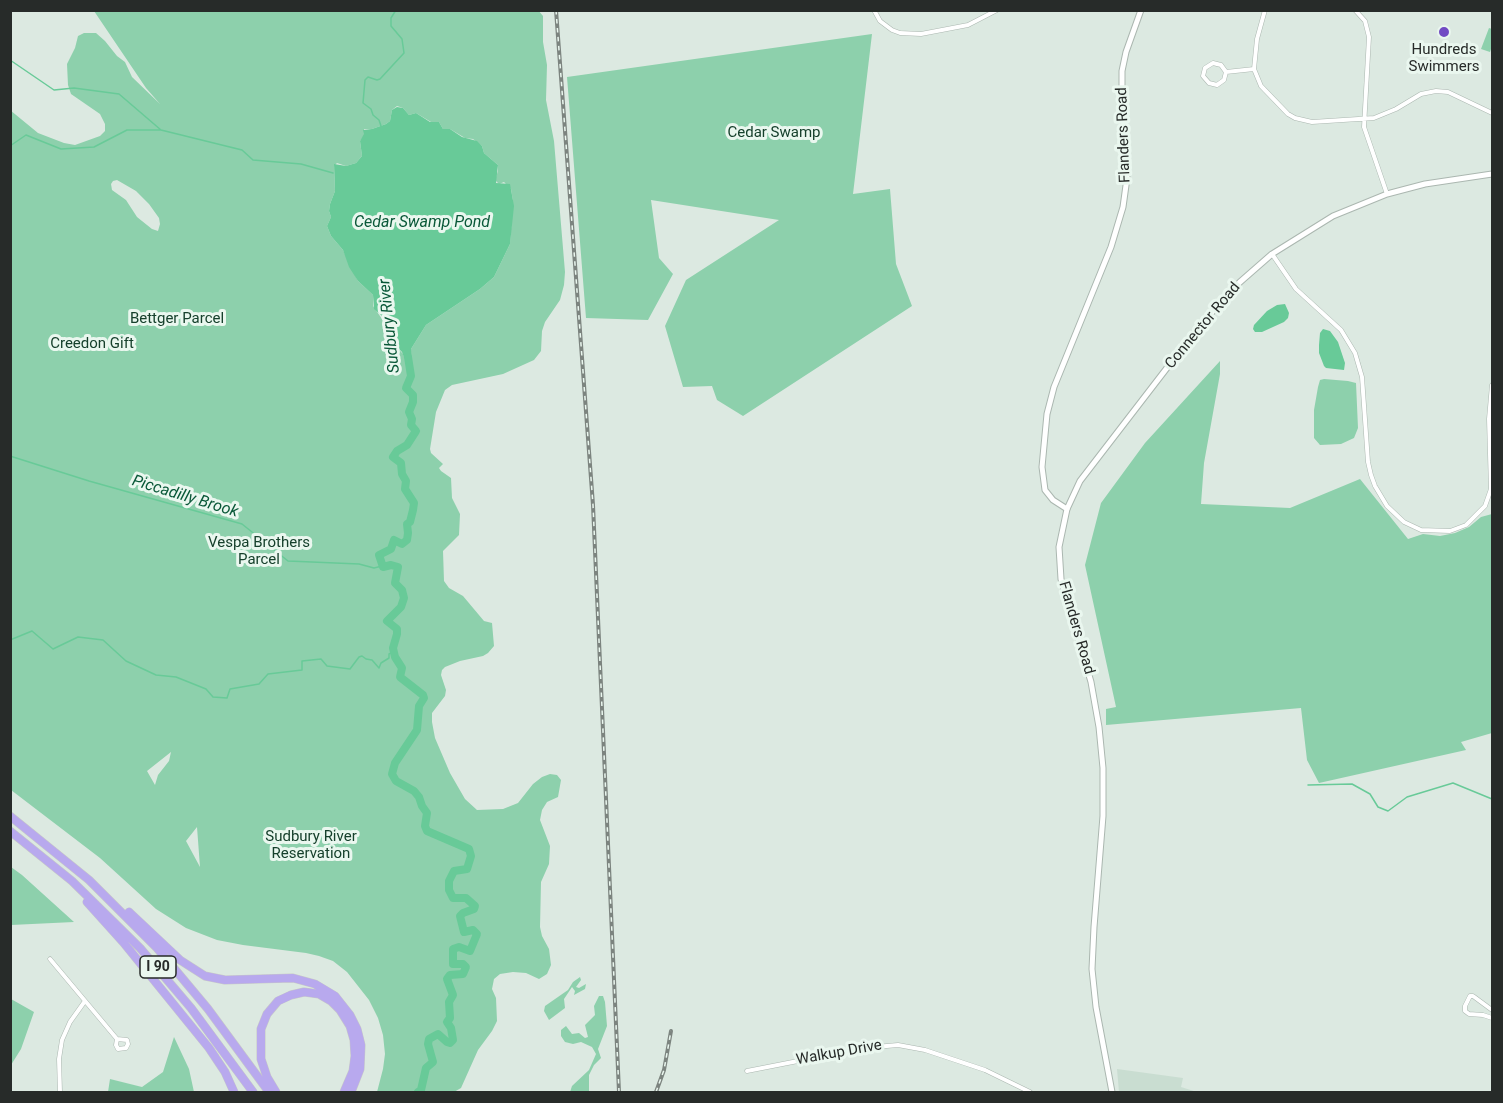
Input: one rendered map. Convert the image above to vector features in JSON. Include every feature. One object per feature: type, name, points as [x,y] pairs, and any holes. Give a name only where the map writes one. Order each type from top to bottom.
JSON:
[{"type":"highway","name":"I 90","points":[[10,816],[53,849],[101,891],[178,972],[268,1092]]},
{"type":"highway","name":"I 90","points":[[10,831],[45,858],[95,903],[151,959],[201,1020],[253,1092]]},
{"type":"highway","points":[[45,858],[108,924],[202,1039],[223,1068],[232,1092]]},
{"type":"highway","points":[[101,891],[138,920],[180,960],[205,976],[225,980],[293,978],[315,984],[335,996],[350,1015],[357,1029],[360,1045],[360,1069],[351,1092]]},
{"type":"highway","points":[[276,1092],[267,1077],[261,1059],[261,1029],[267,1014],[275,1004],[287,996],[304,992],[319,994],[331,1001],[343,1013],[350,1026],[355,1048],[355,1064],[344,1092]]},
{"type":"main road","name":"Flanders Road","points":[[1110,1092],[1092,969],[1103,829],[1103,768],[1091,682],[1061,579],[1059,547],[1067,509],[1053,500],[1045,490],[1042,467],[1044,433],[1059,372],[1111,247],[1123,207],[1127,178],[1122,110],[1122,71],[1126,52],[1141,10]]},
{"type":"main road","name":"Connector Road","points":[[1067,509],[1080,481],[1195,332],[1229,293],[1272,254],[1333,216],[1387,194],[1425,184],[1492,174]]},
{"type":"street","points":[[874,10],[880,21],[892,30],[900,33],[921,34],[968,25],[997,10]]},
{"type":"street","points":[[1265,10],[1261,19],[1254,69],[1261,86],[1288,114],[1295,118],[1312,122],[1363,119],[1385,115],[1421,94],[1436,91],[1448,92],[1492,112]]},
{"type":"street","points":[[1355,10],[1365,21],[1369,37],[1363,119],[1387,194]]},
{"type":"street","points":[[1212,63],[1221,65],[1226,72],[1224,80],[1217,85],[1209,83],[1203,76],[1205,68],[1212,63]]},
{"type":"street","points":[[1226,72],[1254,69]]},
{"type":"street","points":[[1272,254],[1296,289],[1335,323],[1355,352],[1362,377],[1371,475],[1384,501],[1404,522],[1421,530],[1450,531],[1466,525],[1485,506],[1491,489],[1489,420],[1492,385]]},
{"type":"street","points":[[50,959],[117,1039]]},
{"type":"street","points":[[1492,1010],[1479,999],[1470,996],[1465,1006],[1469,1014],[1492,1018]]},
{"type":"street","points":[[60,1092],[59,1059],[62,1040],[70,1022],[85,1001]]},
{"type":"street","name":"Walkup Drive","points":[[747,1071],[864,1048],[898,1045],[925,1050],[985,1070],[1030,1092]]},
{"type":"shaded area","points":[[1117,1069],[1183,1078],[1181,1087],[1197,1092],[1119,1092]]},
{"type":"green space","points":[[538,10],[543,16],[543,42],[547,65],[546,100],[554,141],[565,272],[564,285],[560,300],[545,322],[541,351],[534,360],[503,374],[452,385],[445,390],[436,412],[430,449],[431,453],[443,464],[439,468],[441,471],[451,478],[452,498],[460,514],[459,535],[443,551],[444,581],[449,588],[463,596],[484,621],[492,623],[494,646],[483,656],[460,661],[442,670],[445,696],[432,713],[432,722],[435,738],[450,773],[465,799],[477,810],[503,809],[518,803],[533,784],[550,774],[557,775],[561,780],[558,797],[547,802],[540,820],[550,846],[549,864],[541,882],[540,927],[549,949],[551,965],[547,974],[539,979],[526,973],[513,972],[500,974],[494,979],[492,989],[496,998],[497,1021],[478,1050],[461,1088],[454,1092],[377,1092],[385,1054],[383,1035],[369,1000],[347,972],[333,961],[319,956],[217,940],[186,928],[156,909],[100,858],[11,790],[10,110],[38,133],[64,143],[75,145],[100,136],[105,131],[105,124],[100,114],[71,94],[68,85],[67,64],[78,36],[84,33],[96,33],[105,41],[125,62],[132,77],[160,104],[146,88],[94,11]],"holes":[[[397,106],[403,108],[409,115],[416,113],[431,122],[439,122],[443,129],[450,129],[465,138],[473,139],[498,165],[495,180],[499,184],[504,182],[511,189],[513,201],[510,244],[494,277],[426,325],[411,349],[411,366],[407,366],[403,354],[394,344],[391,332],[373,306],[373,295],[358,281],[343,250],[331,236],[327,226],[331,217],[330,204],[335,191],[334,166],[337,163],[346,166],[356,163],[362,156],[360,141],[364,136],[364,129],[386,124],[390,121],[392,110]],[[117,180],[136,191],[149,204],[159,218],[158,231],[137,217],[126,200],[112,190],[113,181]],[[171,752],[169,761],[158,775],[155,785],[147,771]],[[197,827],[200,867],[186,841]]]},
{"type":"green space","points":[[1489,28],[1492,29],[1490,52],[1481,49]]},
{"type":"green space","name":"Cedar Swamp","points":[[872,34],[853,194],[890,189],[896,264],[912,306],[743,416],[717,400],[712,386],[683,387],[665,326],[686,280],[779,220],[651,200],[659,258],[673,274],[648,320],[586,318],[567,77]]},
{"type":"green space","points":[[1220,361],[1220,374],[1204,463],[1201,504],[1290,508],[1360,479],[1408,539],[1423,534],[1440,536],[1455,533],[1469,527],[1481,517],[1492,514],[1492,733],[1461,742],[1466,750],[1319,783],[1307,760],[1301,708],[1106,725],[1106,709],[1116,707],[1085,565],[1101,503],[1145,443]]},
{"type":"green space","points":[[1320,380],[1356,383],[1358,428],[1354,438],[1341,444],[1320,445],[1314,438],[1314,410]]},
{"type":"green space","points":[[11,867],[22,875],[74,922],[11,925]]},
{"type":"green space","points":[[580,977],[581,980],[576,987],[579,988],[586,984],[585,989],[574,995],[575,991],[572,987],[564,999],[565,1008],[549,1020],[544,1011],[545,1006],[568,990]]},
{"type":"green space","points":[[599,996],[603,996],[605,1002],[607,1026],[598,1049],[601,1058],[589,1075],[589,1092],[570,1092],[572,1086],[589,1070],[596,1054],[592,1047],[581,1042],[573,1044],[565,1042],[561,1036],[561,1030],[566,1026],[572,1034],[579,1033],[585,1038],[588,1037],[585,1025],[595,1015],[594,1006]]},
{"type":"green space","points":[[11,999],[34,1012],[21,1049],[11,1065]]},
{"type":"green space","points":[[174,1037],[189,1069],[194,1092],[108,1092],[110,1079],[142,1087],[163,1072]]},
{"type":"water","name":"Cedar Swamp Pond","points":[[397,107],[403,108],[409,115],[416,113],[430,122],[439,122],[443,129],[450,129],[462,137],[477,141],[484,153],[498,165],[496,183],[510,184],[514,206],[510,244],[494,277],[426,325],[411,349],[412,364],[409,367],[402,352],[394,344],[391,332],[381,315],[374,309],[373,295],[358,281],[349,267],[343,250],[331,236],[327,226],[331,217],[330,204],[335,191],[334,164],[346,166],[356,163],[362,156],[360,141],[364,134],[363,130],[386,124],[390,121],[392,110]]},
{"type":"water","points":[[1285,304],[1289,313],[1284,322],[1262,332],[1255,332],[1254,325],[1267,311],[1277,305]]},
{"type":"water","points":[[1323,329],[1330,331],[1338,342],[1345,363],[1344,370],[1324,366],[1319,353],[1320,333]]},
{"type":"waterway","points":[[381,126],[371,109],[363,103],[365,80],[368,77],[380,79],[404,53],[402,39],[391,26],[391,18],[396,10]]},
{"type":"waterway","points":[[10,60],[54,90],[74,88],[119,94],[161,130]]},
{"type":"waterway","points":[[10,146],[26,135],[61,149],[94,147],[127,130],[161,130],[242,150],[253,160],[301,164],[333,173]]},
{"type":"waterway","name":"Sudbury River","points":[[408,357],[411,376],[406,388],[413,395],[409,412],[412,419],[411,425],[416,431],[407,445],[397,451],[393,457],[401,463],[402,474],[406,481],[405,489],[414,503],[413,510],[410,522],[407,524],[407,540],[402,544],[394,540],[391,549],[379,555],[383,567],[391,565],[398,567],[395,583],[402,590],[404,598],[401,607],[387,621],[397,629],[393,648],[395,657],[402,668],[400,677],[424,698],[419,706],[417,730],[395,763],[392,774],[396,781],[414,791],[419,797],[427,813],[425,826],[427,831],[469,849],[471,856],[467,869],[454,871],[449,881],[449,890],[453,898],[466,898],[475,906],[474,909],[460,916],[464,932],[473,930],[477,934],[470,951],[459,947],[453,949],[453,964],[463,964],[466,967],[463,974],[450,975],[447,979],[453,995],[449,1002],[450,1018],[447,1022],[451,1028],[453,1040],[450,1043],[447,1042],[438,1034],[429,1039],[428,1044],[433,1062],[426,1068],[421,1090],[418,1092]]},
{"type":"waterway","name":"Piccadilly Brook","points":[[10,456],[242,524],[288,561],[359,564],[374,568],[382,566]]},
{"type":"waterway","points":[[10,640],[32,631],[53,649],[78,637],[103,640],[126,661],[156,675],[176,677],[206,689],[213,697],[227,698],[230,689],[259,684],[268,674],[302,670],[302,661],[321,659],[327,666],[350,669],[362,656],[372,660],[379,668],[393,652]]},
{"type":"waterway","points":[[1308,785],[1352,784],[1370,794],[1378,807],[1388,811],[1407,797],[1453,783],[1492,799]]},
{"type":"railway","points":[[556,10],[593,505],[619,1092]]},
{"type":"railway","points":[[656,1092],[664,1070],[671,1031]]},
{"type":"place","name":"Hundreds Swimmers","points":[[1444,32]]},
{"type":"park label","name":"Bettger Parcel","points":[[177,319]]},
{"type":"park label","name":"Creedon Gift","points":[[92,344]]},
{"type":"park label","name":"Vespa Brothers Parcel","points":[[259,552]]},
{"type":"park label","name":"Sudbury River Reservation","points":[[311,846]]}]
